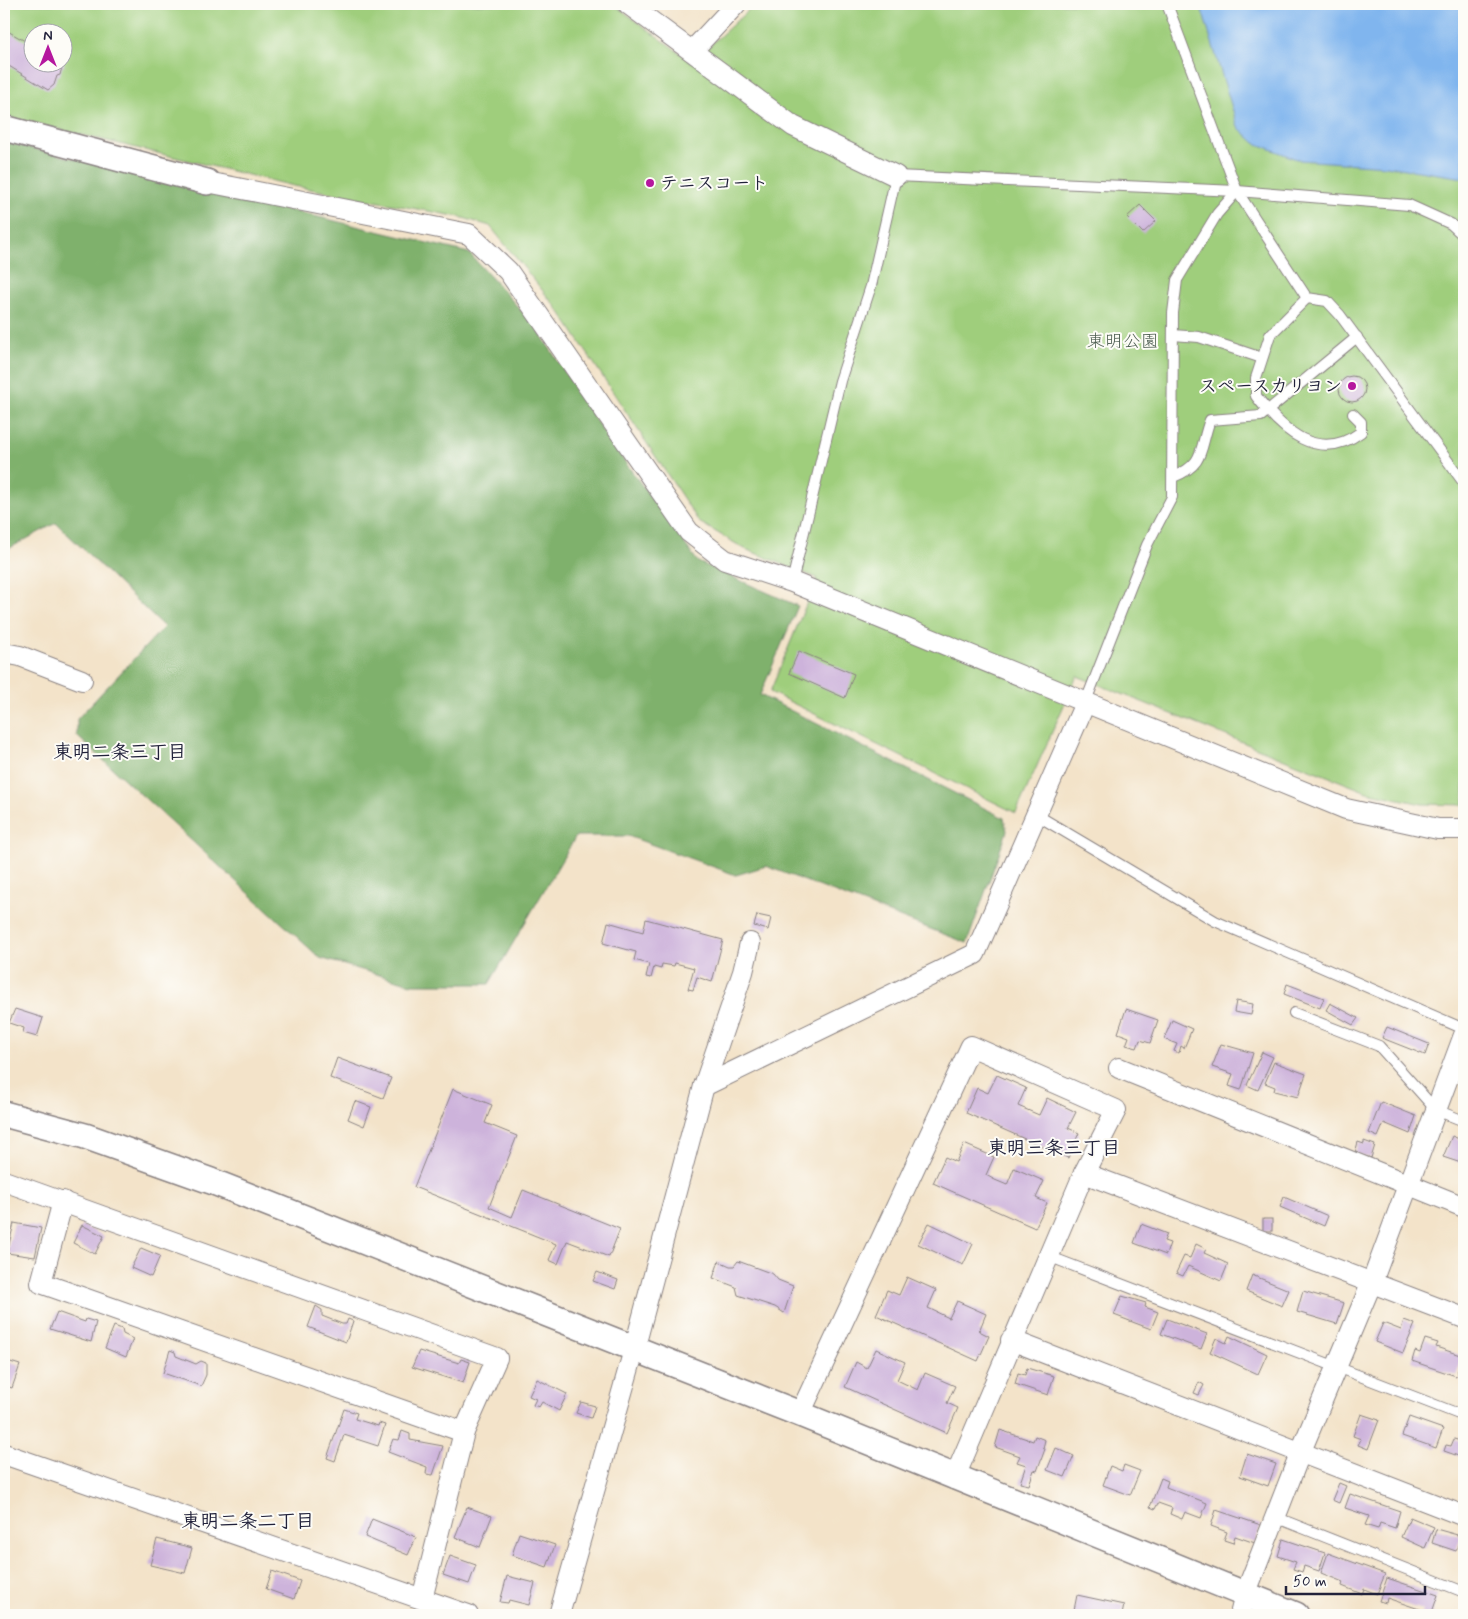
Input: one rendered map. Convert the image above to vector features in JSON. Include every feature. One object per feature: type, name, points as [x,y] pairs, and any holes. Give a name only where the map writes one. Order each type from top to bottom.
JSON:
[{"type":"street","points":[[628,4],[793,126],[896,176]]},
{"type":"street","points":[[692,52],[736,4]]},
{"type":"street","points":[[4,128],[207,182],[470,234],[508,271],[689,532],[725,560],[792,582],[1346,809],[1438,829],[1464,828]]},
{"type":"street","points":[[4,653],[20,656],[82,680]]},
{"type":"street","points":[[704,1086],[975,954],[1086,701]]},
{"type":"street","points":[[559,1615],[634,1350],[704,1086],[743,972],[750,942]]},
{"type":"street","points":[[1242,1605],[1301,1451],[1372,1282],[1464,1035]]},
{"type":"street","points":[[800,1414],[971,1046],[1116,1110],[1084,1173],[1011,1340],[954,1478]]},
{"type":"street","points":[[1119,1068],[1464,1207]]},
{"type":"street","points":[[4,1114],[86,1136],[211,1181],[634,1350],[800,1414],[954,1478],[1242,1605],[1296,1615]]},
{"type":"street","points":[[1084,1173],[1464,1318]]},
{"type":"street","points":[[4,1181],[496,1358],[464,1432],[422,1598]]},
{"type":"street","points":[[63,1201],[41,1283],[464,1432]]},
{"type":"street","points":[[1011,1340],[1301,1451],[1464,1516]]},
{"type":"street","points":[[4,1454],[468,1615]]},
{"type":"lane","points":[[1167,4],[1237,191],[1308,298],[1327,301],[1357,337],[1464,483]]},
{"type":"lane","points":[[792,582],[840,380],[871,286],[896,176],[1237,191],[1409,205],[1452,224],[1464,236]]},
{"type":"lane","points":[[1086,701],[1147,545],[1172,497],[1173,335],[1177,280],[1217,214],[1237,191]]},
{"type":"lane","points":[[1308,298],[1270,335],[1256,378],[1256,396],[1268,412],[1286,430],[1308,442],[1326,445],[1348,441],[1361,432],[1361,422],[1353,414]]},
{"type":"lane","points":[[1173,335],[1199,337],[1262,358]]},
{"type":"lane","points":[[1173,477],[1190,470],[1201,455],[1210,420],[1261,416],[1357,337]]},
{"type":"lane","points":[[1035,814],[1215,921],[1464,1029]]},
{"type":"lane","points":[[1294,1013],[1380,1046],[1436,1110],[1464,1121]]},
{"type":"lane","points":[[1048,1256],[1464,1416]]},
{"type":"lane","points":[[1275,1517],[1464,1592]]},
{"type":"green space","name":"東明公園","points":[[4,4],[613,4],[692,62],[755,4],[1464,4],[1464,805],[1422,804],[1367,792],[1077,676],[1016,813],[770,692],[817,578],[745,549],[699,522],[560,312],[490,226],[460,217],[294,186],[4,116]]},
{"type":"green space","points":[[4,142],[469,253],[536,327],[606,436],[698,562],[798,606],[760,695],[1004,818],[1007,831],[967,943],[766,866],[736,875],[628,836],[576,836],[489,984],[411,984],[320,958],[77,736],[77,719],[164,627],[56,523],[8,549],[4,548]]},
{"type":"water","points":[[1200,4],[1464,4],[1464,178],[1386,166],[1299,160],[1255,143],[1238,127]]},
{"type":"building","points":[[4,29],[22,39],[22,72],[61,72],[54,85],[48,90],[4,63]]},
{"type":"building","points":[[1140,205],[1156,221],[1143,233],[1127,217]]},
{"type":"building","name":"スペースカリヨン","points":[[1352,376],[1361,380],[1365,389],[1361,398],[1352,402],[1343,398],[1339,389],[1343,380]]},
{"type":"building","points":[[799,651],[854,674],[845,698],[789,673]]},
{"type":"building","points":[[757,915],[771,918],[768,930],[754,926]]},
{"type":"building","points":[[646,919],[723,940],[712,982],[697,977],[693,990],[688,989],[694,968],[675,963],[674,966],[662,964],[661,969],[654,967],[651,978],[646,977],[649,964],[634,960],[636,952],[603,943],[608,922],[643,932]]},
{"type":"building","points":[[1287,984],[1324,998],[1320,1008],[1284,994]]},
{"type":"building","points":[[1236,1001],[1253,1004],[1251,1015],[1234,1012]]},
{"type":"building","points":[[1330,1003],[1358,1018],[1353,1025],[1326,1010]]},
{"type":"building","points":[[15,1009],[43,1018],[37,1037],[23,1033],[24,1028],[9,1023]]},
{"type":"building","points":[[1126,1009],[1158,1020],[1150,1043],[1140,1040],[1137,1048],[1126,1045],[1129,1037],[1118,1033]]},
{"type":"building","points":[[1172,1020],[1192,1029],[1184,1048],[1181,1046],[1179,1053],[1174,1051],[1177,1044],[1164,1039]]},
{"type":"building","points":[[1387,1027],[1429,1044],[1425,1055],[1382,1038]]},
{"type":"building","points":[[1221,1044],[1253,1053],[1241,1090],[1229,1086],[1233,1074],[1212,1067]]},
{"type":"building","points":[[1262,1052],[1273,1057],[1258,1090],[1247,1085]]},
{"type":"building","points":[[337,1058],[391,1078],[383,1098],[330,1078]]},
{"type":"building","points":[[1274,1062],[1306,1074],[1298,1097],[1274,1091],[1275,1087],[1265,1083]]},
{"type":"building","points":[[997,1075],[1026,1088],[1018,1106],[1039,1115],[1047,1098],[1076,1112],[1068,1128],[1079,1133],[1068,1158],[966,1113],[977,1088],[988,1093]]},
{"type":"building","points":[[453,1089],[492,1105],[485,1123],[517,1136],[489,1207],[512,1217],[523,1190],[620,1229],[609,1257],[567,1241],[558,1264],[549,1260],[556,1244],[414,1187]]},
{"type":"building","points":[[355,1101],[371,1107],[364,1126],[348,1119]]},
{"type":"building","points":[[1381,1102],[1416,1116],[1410,1134],[1384,1123],[1378,1137],[1369,1133]]},
{"type":"building","points":[[1452,1136],[1464,1141],[1464,1164],[1443,1157]]},
{"type":"building","points":[[1364,1141],[1375,1145],[1371,1158],[1355,1153],[1358,1142],[1364,1144]]},
{"type":"building","points":[[964,1144],[994,1157],[986,1175],[995,1180],[1007,1185],[1014,1168],[1044,1181],[1036,1198],[1047,1203],[1035,1228],[933,1183],[945,1157],[956,1162]]},
{"type":"building","points":[[1284,1197],[1328,1216],[1324,1226],[1280,1207]]},
{"type":"building","points":[[1263,1219],[1272,1219],[1272,1231],[1263,1231]]},
{"type":"building","points":[[14,1223],[41,1228],[35,1257],[7,1253]]},
{"type":"building","points":[[929,1223],[973,1244],[963,1265],[918,1244]]},
{"type":"building","points":[[1141,1224],[1167,1234],[1164,1241],[1170,1243],[1166,1255],[1134,1243]]},
{"type":"building","points":[[82,1225],[104,1236],[95,1254],[73,1243]]},
{"type":"building","points":[[1196,1244],[1206,1249],[1204,1253],[1228,1264],[1221,1281],[1188,1266],[1183,1276],[1176,1273],[1184,1256],[1190,1258]]},
{"type":"building","points":[[141,1248],[160,1256],[151,1277],[131,1268]]},
{"type":"building","points":[[719,1261],[734,1266],[738,1261],[773,1274],[778,1280],[793,1286],[784,1313],[775,1307],[738,1295],[736,1287],[713,1278]]},
{"type":"building","points":[[597,1272],[618,1280],[615,1289],[593,1281]]},
{"type":"building","points":[[1252,1275],[1289,1290],[1282,1306],[1246,1291]]},
{"type":"building","points":[[907,1277],[936,1290],[928,1308],[949,1318],[957,1301],[986,1314],[979,1331],[989,1336],[978,1361],[876,1315],[887,1290],[899,1295]]},
{"type":"building","points":[[1303,1291],[1344,1303],[1337,1324],[1297,1312]]},
{"type":"building","points":[[1122,1296],[1146,1303],[1145,1307],[1158,1312],[1151,1329],[1114,1315]]},
{"type":"building","points":[[316,1306],[322,1310],[322,1316],[342,1324],[346,1324],[348,1319],[353,1321],[346,1342],[308,1327]]},
{"type":"building","points":[[57,1312],[85,1322],[86,1319],[96,1322],[91,1342],[50,1329]]},
{"type":"building","points":[[1167,1319],[1207,1334],[1201,1349],[1161,1334]]},
{"type":"building","points":[[1404,1320],[1415,1324],[1403,1353],[1375,1342],[1383,1323],[1401,1330]]},
{"type":"building","points":[[114,1326],[122,1329],[123,1334],[133,1339],[126,1357],[105,1348]]},
{"type":"building","points":[[1229,1336],[1267,1354],[1258,1374],[1210,1352],[1216,1338],[1226,1343]]},
{"type":"building","points":[[1425,1339],[1438,1343],[1436,1347],[1463,1356],[1456,1376],[1412,1361],[1415,1351],[1420,1353]]},
{"type":"building","points":[[876,1349],[905,1362],[897,1380],[918,1390],[925,1373],[955,1386],[947,1403],[958,1408],[947,1433],[845,1387],[856,1362],[867,1368]]},
{"type":"building","points":[[170,1350],[175,1352],[176,1356],[196,1364],[201,1361],[206,1363],[206,1375],[201,1386],[163,1373]]},
{"type":"building","points":[[419,1351],[459,1363],[461,1359],[470,1362],[463,1383],[412,1367]]},
{"type":"building","points":[[4,1360],[20,1365],[12,1388],[4,1385]]},
{"type":"building","points":[[1027,1368],[1054,1376],[1048,1395],[1015,1384],[1018,1373],[1025,1375]]},
{"type":"building","points":[[537,1379],[567,1394],[559,1411],[542,1402],[539,1407],[533,1405],[536,1399],[529,1396]]},
{"type":"building","points":[[1199,1382],[1204,1385],[1199,1395],[1194,1393]]},
{"type":"building","points":[[581,1402],[595,1406],[591,1418],[576,1413]]},
{"type":"building","points":[[344,1409],[357,1413],[355,1419],[378,1426],[379,1423],[385,1425],[378,1446],[344,1435],[335,1461],[327,1458]]},
{"type":"building","points":[[1361,1414],[1379,1420],[1368,1449],[1358,1445],[1361,1439],[1353,1436]]},
{"type":"building","points":[[1409,1417],[1443,1429],[1436,1448],[1402,1436]]},
{"type":"building","points":[[1000,1430],[1033,1441],[1035,1436],[1045,1440],[1043,1448],[1045,1449],[1037,1471],[1034,1470],[1029,1485],[1020,1483],[1026,1465],[1017,1462],[1020,1456],[995,1447]]},
{"type":"building","points":[[402,1431],[410,1434],[410,1440],[443,1446],[433,1475],[426,1474],[427,1467],[388,1452],[393,1439],[399,1440]]},
{"type":"building","points":[[1454,1439],[1464,1442],[1464,1458],[1444,1451],[1446,1445],[1451,1446]]},
{"type":"building","points":[[1056,1448],[1074,1456],[1065,1477],[1047,1470]]},
{"type":"building","points":[[1247,1454],[1276,1464],[1268,1486],[1240,1476]]},
{"type":"building","points":[[1124,1465],[1140,1471],[1130,1495],[1103,1485],[1110,1466],[1122,1471]]},
{"type":"building","points":[[1161,1478],[1168,1481],[1166,1487],[1207,1503],[1201,1518],[1185,1512],[1182,1519],[1170,1514],[1172,1508],[1158,1503],[1155,1509],[1150,1507]]},
{"type":"building","points":[[1339,1483],[1346,1486],[1339,1503],[1332,1500]]},
{"type":"building","points":[[1350,1494],[1400,1511],[1395,1528],[1380,1523],[1378,1529],[1365,1525],[1369,1516],[1345,1508]]},
{"type":"building","points":[[467,1507],[492,1516],[480,1547],[455,1537]]},
{"type":"building","points":[[1216,1510],[1261,1525],[1255,1543],[1235,1536],[1233,1543],[1224,1540],[1227,1532],[1211,1526]]},
{"type":"building","points":[[1410,1517],[1434,1527],[1425,1548],[1401,1537]]},
{"type":"building","points":[[372,1519],[416,1537],[408,1555],[365,1537]]},
{"type":"building","points":[[1436,1529],[1461,1536],[1456,1551],[1432,1543]]},
{"type":"building","points":[[519,1533],[555,1545],[547,1567],[512,1555]]},
{"type":"building","points":[[157,1539],[192,1548],[185,1573],[150,1565]]},
{"type":"building","points":[[1283,1539],[1325,1553],[1319,1571],[1304,1566],[1302,1572],[1293,1569],[1296,1562],[1278,1556]]},
{"type":"building","points":[[1328,1553],[1385,1574],[1377,1594],[1364,1589],[1362,1594],[1342,1586],[1343,1582],[1321,1573]]},
{"type":"building","points":[[450,1556],[476,1565],[469,1584],[443,1575]]},
{"type":"building","points":[[272,1571],[300,1581],[294,1599],[266,1589]]},
{"type":"building","points":[[507,1576],[535,1583],[529,1605],[509,1600],[508,1603],[500,1602]]},
{"type":"building","points":[[1387,1578],[1438,1595],[1431,1615],[1421,1614],[1422,1610],[1387,1598],[1386,1603],[1379,1601]]},
{"type":"building","points":[[1077,1595],[1124,1605],[1122,1615],[1073,1615]]},
{"type":"place","name":"テニスコート","points":[[650,183]]},
{"type":"place","name":"スペースカリヨン","points":[[1352,386]]},
{"type":"district","name":"東明二条三丁目","points":[[120,751]]},
{"type":"district","name":"東明三条三丁目","points":[[1054,1147]]},
{"type":"district","name":"東明二条二丁目","points":[[248,1520]]}]
